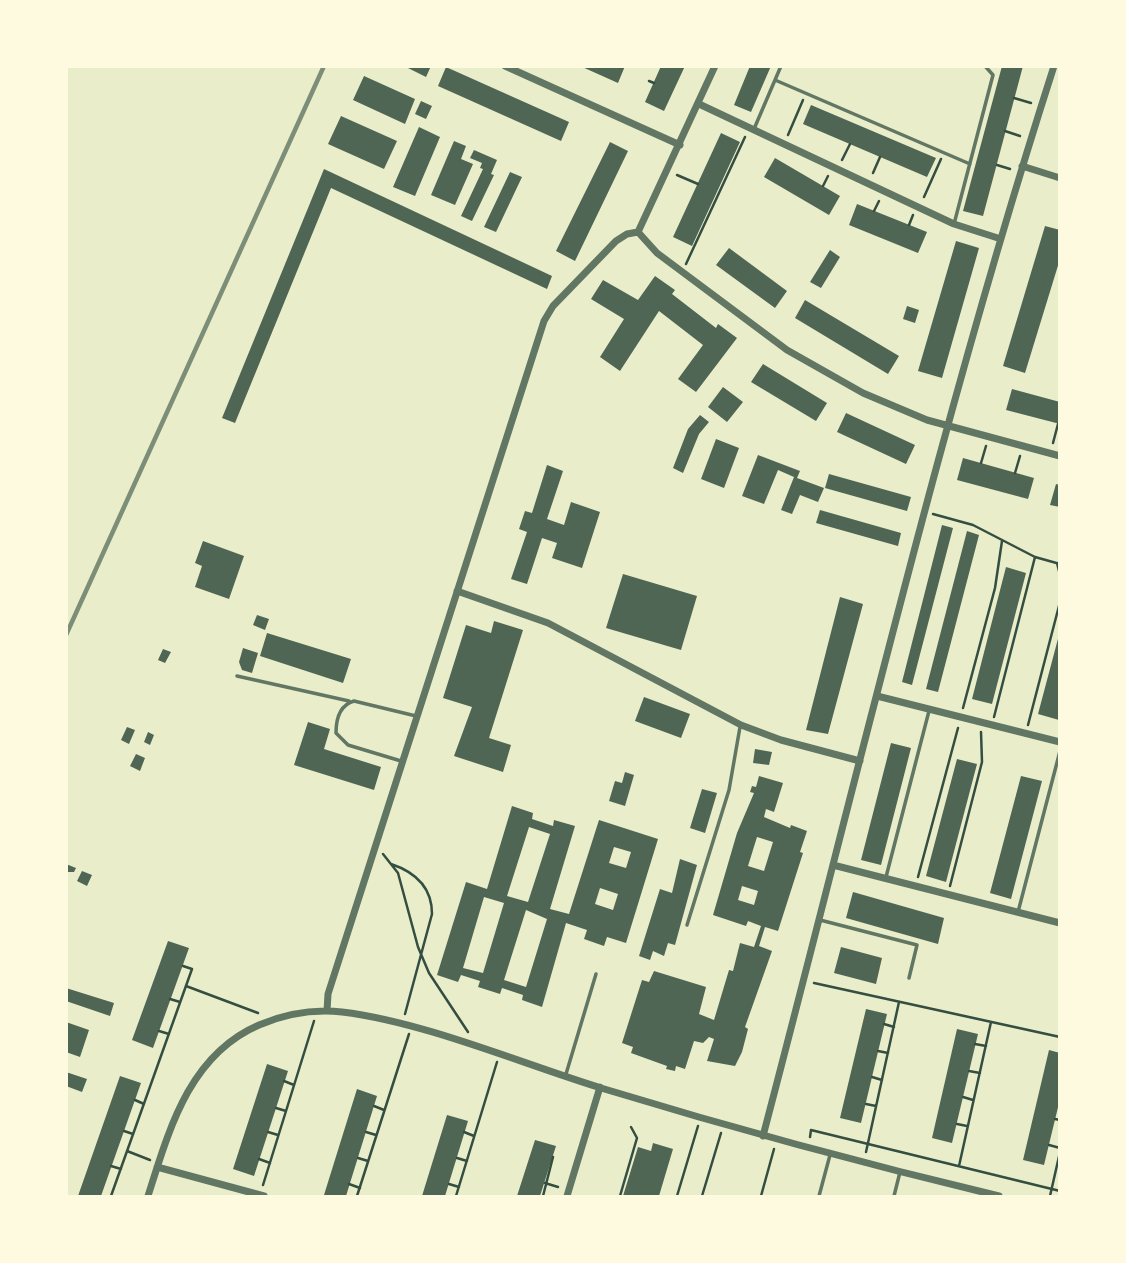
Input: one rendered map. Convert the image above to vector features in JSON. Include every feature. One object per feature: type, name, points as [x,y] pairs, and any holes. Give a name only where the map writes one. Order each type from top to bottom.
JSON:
[{"type":"street","points":[[505,66],[680,145]]},
{"type":"street","points":[[638,232],[715,66]]},
{"type":"street","points":[[763,1136],[948,427],[1001,239],[1054,66]]},
{"type":"street","points":[[699,104],[954,224],[1001,239]]},
{"type":"street","points":[[1023,166],[1059,177]]},
{"type":"street","points":[[638,232],[657,253],[787,350],[863,393],[948,427],[1059,456]]},
{"type":"street","points":[[327,1011],[328,994],[371,857],[546,317],[617,241],[627,234],[638,232]]},
{"type":"street","points":[[457,591],[548,622],[741,724],[781,740],[860,761]]},
{"type":"street","points":[[877,696],[1059,741]]},
{"type":"street","points":[[833,865],[1059,923]]},
{"type":"street","points":[[148,1196],[175,1116],[202,1070],[232,1040],[263,1024],[327,1011],[411,1028],[763,1136],[999,1196]]},
{"type":"street","points":[[568,1194],[600,1087]]},
{"type":"street","points":[[158,1165],[262,1196]]},
{"type":"lane","points":[[752,128],[781,66]]},
{"type":"lane","points":[[985,66],[993,75]]},
{"type":"lane","points":[[954,224],[995,66]]},
{"type":"lane","points":[[775,80],[970,164]]},
{"type":"lane","points":[[237,676],[416,716]]},
{"type":"lane","points":[[351,702],[338,716],[336,728],[339,739],[350,746],[402,761]]},
{"type":"lane","points":[[886,880],[930,709]]},
{"type":"lane","points":[[687,925],[729,790],[741,724]]},
{"type":"lane","points":[[1018,913],[1059,751]]},
{"type":"lane","points":[[820,920],[917,945],[909,978]]},
{"type":"lane","points":[[565,1076],[596,974]]},
{"type":"lane","points":[[818,1196],[830,1154]]},
{"type":"lane","points":[[894,1196],[900,1172]]},
{"type":"path","points":[[786,138],[806,93]]},
{"type":"path","points":[[1014,98],[1031,103]]},
{"type":"path","points":[[687,262],[731,164],[752,128]]},
{"type":"path","points":[[1005,131],[1020,135]]},
{"type":"path","points":[[841,164],[850,144]]},
{"type":"path","points":[[919,208],[943,152]]},
{"type":"path","points":[[871,178],[880,157]]},
{"type":"path","points":[[997,165],[1010,169]]},
{"type":"path","points":[[677,175],[698,184]]},
{"type":"path","points":[[1053,443],[1058,424]]},
{"type":"path","points":[[981,463],[986,445]]},
{"type":"path","points":[[1016,473],[1020,456]]},
{"type":"path","points":[[926,512],[973,526],[1035,557],[1058,563],[1059,575]]},
{"type":"path","points":[[915,887],[995,588],[1002,541]]},
{"type":"path","points":[[992,725],[1035,557]]},
{"type":"path","points":[[1021,589],[1027,590]]},
{"type":"path","points":[[1026,733],[1059,602]]},
{"type":"path","points":[[1014,618],[1020,619]]},
{"type":"path","points":[[1006,649],[1012,651]]},
{"type":"path","points":[[997,685],[1002,687]]},
{"type":"path","points":[[947,895],[973,786],[982,762],[980,722]]},
{"type":"path","points":[[377,840],[385,859],[398,873],[421,954],[433,979],[471,1038]]},
{"type":"path","points":[[371,857],[412,872],[432,899],[432,914],[404,1017]]},
{"type":"path","points":[[111,1196],[192,969],[183,966]]},
{"type":"path","points":[[804,981],[1059,1037]]},
{"type":"path","points":[[186,986],[258,1012],[263,1024]]},
{"type":"path","points":[[170,999],[180,1002]]},
{"type":"path","points":[[863,1162],[899,1002]]},
{"type":"path","points":[[262,1196],[278,1135],[317,1012]]},
{"type":"path","points":[[959,1167],[991,1022]]},
{"type":"path","points":[[884,1024],[894,1027]]},
{"type":"path","points":[[357,1196],[411,1028]]},
{"type":"path","points":[[159,1031],[169,1034]]},
{"type":"path","points":[[975,1044],[986,1046]]},
{"type":"path","points":[[878,1051],[888,1053]]},
{"type":"path","points":[[456,1196],[499,1055]]},
{"type":"path","points":[[969,1071],[979,1073]]},
{"type":"path","points":[[872,1077],[882,1080]]},
{"type":"path","points":[[284,1082],[294,1085]]},
{"type":"path","points":[[963,1097],[974,1100]]},
{"type":"path","points":[[135,1100],[144,1104]]},
{"type":"path","points":[[866,1104],[876,1106]]},
{"type":"path","points":[[374,1106],[385,1110]]},
{"type":"path","points":[[276,1108],[286,1111]]},
{"type":"path","points":[[677,1196],[700,1117]]},
{"type":"path","points":[[957,1124],[968,1127]]},
{"type":"path","points":[[620,1196],[637,1138],[631,1127]]},
{"type":"path","points":[[124,1130],[133,1134]]},
{"type":"path","points":[[807,1147],[811,1130],[1059,1191]]},
{"type":"path","points":[[268,1132],[278,1135]]},
{"type":"path","points":[[366,1132],[377,1135]]},
{"type":"path","points":[[464,1132],[474,1136]]},
{"type":"path","points":[[702,1196],[722,1132]]},
{"type":"path","points":[[761,1196],[777,1139]]},
{"type":"path","points":[[1049,1145],[1059,1150],[1049,1196]]},
{"type":"path","points":[[127,1151],[158,1165]]},
{"type":"path","points":[[543,1196],[555,1158],[553,1157]]},
{"type":"path","points":[[358,1158],[369,1161]]},
{"type":"path","points":[[457,1158],[467,1161]]},
{"type":"path","points":[[259,1159],[270,1163]]},
{"type":"path","points":[[111,1166],[121,1169]]},
{"type":"path","points":[[546,1183],[568,1194]]},
{"type":"path","points":[[349,1184],[360,1188]]},
{"type":"path","points":[[449,1184],[459,1187]]},
{"type":"building","points":[[404,66],[431,66],[426,77]]},
{"type":"building","points":[[580,66],[625,66],[618,83]]},
{"type":"building","points":[[661,66],[685,66],[664,111],[645,102]]},
{"type":"building","points":[[750,66],[771,66],[751,112],[734,105]]},
{"type":"building","points":[[1002,66],[1023,66],[983,216],[963,211]]},
{"type":"building","points":[[446,67],[569,122],[561,141],[438,86]]},
{"type":"building","points":[[364,76],[415,99],[405,124],[353,100]]},
{"type":"building","points":[[421,101],[432,106],[426,119],[415,114]]},
{"type":"building","points":[[811,105],[936,158],[927,177],[803,124]]},
{"type":"building","points":[[341,116],[397,141],[384,169],[328,144]]},
{"type":"building","points":[[419,127],[440,137],[415,196],[393,187]]},
{"type":"building","points":[[721,133],[740,142],[692,246],[673,237]]},
{"type":"building","points":[[454,141],[466,146],[461,159],[473,164],[455,205],[431,195]]},
{"type":"building","points":[[610,142],[628,151],[575,261],[556,251]]},
{"type":"building","points":[[474,150],[497,160],[491,174],[494,175],[472,221],[461,216],[483,169],[480,168],[482,163],[470,158]]},
{"type":"building","points":[[775,158],[840,196],[829,215],[764,177]]},
{"type":"building","points":[[324,169],[552,276],[547,289],[331,188],[235,423],[222,418]]},
{"type":"building","points":[[510,172],[522,177],[496,232],[484,227]]},
{"type":"building","points":[[857,204],[927,232],[918,253],[849,225]]},
{"type":"building","points":[[1045,226],[1060,230],[1060,259],[1025,373],[1003,366]]},
{"type":"building","points":[[956,241],[979,248],[942,378],[918,371]]},
{"type":"building","points":[[729,248],[787,291],[775,308],[716,265]]},
{"type":"building","points":[[830,250],[840,257],[821,288],[810,282]]},
{"type":"building","points":[[655,276],[675,290],[672,294],[716,328],[718,324],[737,338],[696,392],[678,379],[703,345],[659,311],[620,371],[600,357],[624,319],[591,299],[603,280],[638,300]]},
{"type":"building","points":[[805,300],[899,356],[888,374],[795,318]]},
{"type":"building","points":[[907,306],[919,310],[915,323],[903,319]]},
{"type":"building","points":[[763,364],[827,403],[816,421],[751,382]]},
{"type":"building","points":[[723,387],[743,402],[727,422],[708,407]]},
{"type":"building","points":[[1012,389],[1060,402],[1060,424],[1006,410]]},
{"type":"building","points":[[846,413],[915,445],[906,464],[837,432]]},
{"type":"building","points":[[700,415],[709,422],[699,434],[683,473],[673,468],[688,429]]},
{"type":"building","points":[[716,439],[739,448],[724,488],[701,479]]},
{"type":"building","points":[[758,455],[800,471],[797,478],[824,488],[818,502],[800,495],[792,514],[781,510],[794,477],[778,470],[764,504],[742,496]]},
{"type":"building","points":[[963,458],[1034,478],[1028,499],[957,480]]},
{"type":"building","points":[[547,465],[563,471],[547,519],[564,525],[571,502],[600,512],[582,568],[552,558],[557,543],[542,538],[527,584],[511,579],[527,532],[519,529],[525,511],[532,513]]},
{"type":"building","points":[[829,474],[911,497],[907,511],[825,488]]},
{"type":"building","points":[[1056,484],[1060,485],[1060,507],[1050,505]]},
{"type":"building","points":[[820,510],[901,533],[898,546],[816,523]]},
{"type":"building","points":[[942,525],[953,528],[912,685],[902,682]]},
{"type":"building","points":[[967,531],[979,535],[938,692],[926,689]]},
{"type":"building","points":[[203,541],[244,556],[229,599],[195,587],[202,566],[195,563]]},
{"type":"building","points":[[1006,567],[1026,573],[992,704],[972,699]]},
{"type":"building","points":[[623,574],[697,596],[681,650],[606,628]]},
{"type":"building","points":[[840,597],[863,604],[828,734],[806,730]]},
{"type":"building","points":[[257,615],[269,619],[265,630],[253,625]]},
{"type":"building","points":[[494,621],[523,630],[489,738],[511,745],[503,772],[454,756],[472,707],[443,698],[466,625],[491,633]]},
{"type":"building","points":[[267,633],[351,659],[343,683],[260,656]]},
{"type":"building","points":[[1060,635],[1059,720],[1038,714]]},
{"type":"building","points":[[243,648],[258,653],[252,673],[242,670],[239,662]]},
{"type":"building","points":[[163,649],[171,652],[165,663],[158,660]]},
{"type":"building","points":[[644,697],[690,714],[681,738],[635,721]]},
{"type":"building","points":[[308,722],[330,729],[324,749],[381,767],[374,790],[294,765]]},
{"type":"building","points":[[127,727],[135,730],[129,744],[121,740]]},
{"type":"building","points":[[148,732],[154,735],[150,745],[144,742]]},
{"type":"building","points":[[891,743],[911,748],[881,865],[861,860]]},
{"type":"building","points":[[755,749],[772,752],[769,765],[753,763]]},
{"type":"building","points":[[136,754],[145,758],[140,771],[130,766]]},
{"type":"building","points":[[957,759],[977,764],[946,882],[926,876]]},
{"type":"building","points":[[625,772],[634,775],[625,806],[609,801],[615,781],[622,783]]},
{"type":"building","points":[[759,776],[783,783],[774,812],[766,809],[764,817],[790,828],[791,825],[807,831],[800,852],[803,853],[778,931],[765,927],[759,946],[772,951],[745,1027],[748,1029],[742,1052],[735,1066],[707,1061],[714,1039],[709,1037],[703,1043],[694,1041],[685,1069],[676,1066],[675,1071],[666,1069],[667,1066],[631,1053],[633,1047],[622,1043],[642,980],[649,982],[654,971],[706,987],[699,1014],[714,1020],[729,970],[733,971],[740,943],[754,947],[761,926],[748,921],[746,926],[713,915],[737,833],[754,793],[750,792],[752,786],[756,787]],"holes":[[[757,837],[773,842],[764,871],[748,866]],[[742,886],[758,891],[754,905],[738,900]]]},
{"type":"building","points":[[1021,776],[1042,781],[1011,899],[990,893]]},
{"type":"building","points":[[702,789],[717,793],[705,833],[690,828]]},
{"type":"building","points":[[512,806],[533,813],[532,819],[553,826],[554,820],[575,826],[550,909],[569,914],[599,820],[658,839],[626,943],[607,937],[604,946],[584,939],[587,930],[566,923],[542,1007],[522,1000],[523,995],[502,988],[500,994],[478,987],[480,981],[461,975],[458,982],[437,975],[466,882],[487,889]],"holes":[[[529,827],[550,834],[528,902],[507,896]],[[614,847],[631,852],[626,868],[609,863]],[[600,888],[618,894],[613,910],[595,904]],[[484,897],[504,903],[483,973],[463,968]],[[526,910],[547,919],[526,987],[504,980]]]},
{"type":"building","points":[[680,859],[697,865],[675,945],[668,943],[664,956],[653,951],[650,960],[639,956],[660,889],[672,893]]},
{"type":"building","points":[[66,864],[76,868],[74,872],[66,872]]},
{"type":"building","points":[[82,871],[92,875],[87,886],[77,881]]},
{"type":"building","points":[[853,892],[944,918],[938,944],[846,918]]},
{"type":"building","points":[[168,941],[189,948],[153,1048],[132,1040]]},
{"type":"building","points":[[841,947],[882,958],[876,984],[834,973]]},
{"type":"building","points":[[66,988],[114,1003],[110,1016],[66,1001]]},
{"type":"building","points":[[866,1009],[887,1014],[861,1123],[840,1118]]},
{"type":"building","points":[[66,1022],[89,1030],[80,1057],[66,1052]]},
{"type":"building","points":[[957,1029],[978,1034],[952,1143],[932,1138]]},
{"type":"building","points":[[1049,1050],[1060,1053],[1060,1099],[1044,1165],[1023,1160]]},
{"type":"building","points":[[267,1064],[288,1071],[254,1176],[233,1169]]},
{"type":"building","points":[[66,1072],[87,1079],[82,1092],[66,1086]]},
{"type":"building","points":[[120,1076],[141,1083],[101,1196],[78,1196]]},
{"type":"building","points":[[357,1089],[377,1096],[346,1196],[327,1196],[324,1195]]},
{"type":"building","points":[[447,1115],[468,1121],[445,1196],[422,1196]]},
{"type":"building","points":[[535,1140],[556,1146],[540,1196],[517,1196]]},
{"type":"building","points":[[653,1143],[673,1149],[659,1196],[623,1196],[638,1147],[651,1151]]},
{"type":"railway","points":[[66,635],[324,66]]}]
